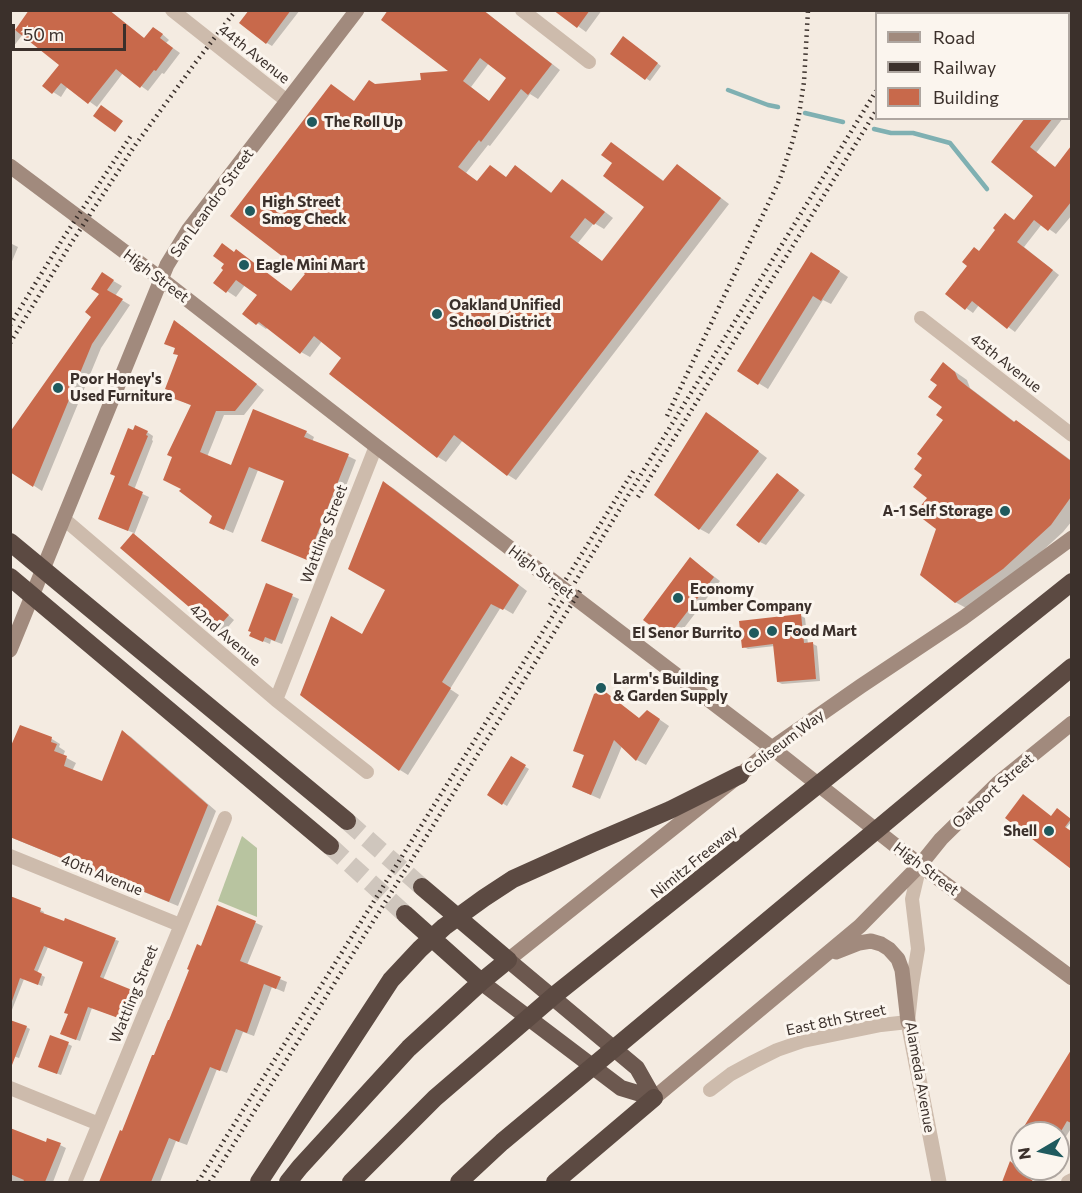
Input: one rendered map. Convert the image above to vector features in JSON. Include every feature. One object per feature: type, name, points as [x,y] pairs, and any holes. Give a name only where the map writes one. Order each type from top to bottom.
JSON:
[{"type":"highway","points":[[10,534],[91,609]]},
{"type":"highway","points":[[10,542],[347,821]]},
{"type":"highway","points":[[10,577],[330,846]]},
{"type":"highway","name":"Nimitz Freeway","points":[[351,1182],[435,1098],[556,994],[1071,582]]},
{"type":"highway","points":[[10,585],[70,628]]},
{"type":"highway","points":[[459,1182],[502,1142],[1071,667]]},
{"type":"highway","points":[[259,1182],[391,980],[444,927],[513,879],[670,810],[740,775]]},
{"type":"highway","points":[[422,887],[637,1068],[654,1098]]},
{"type":"highway","points":[[405,914],[481,982],[621,1088],[654,1098]]},
{"type":"highway","points":[[288,1182],[409,1048],[508,960]]},
{"type":"highway","points":[[555,1182],[654,1098]]},
{"type":"main road","name":"San Leandro Street","points":[[10,650],[14,633],[26,613],[167,265],[189,229],[357,10]]},
{"type":"main road","name":"High Street","points":[[10,166],[161,279],[772,748],[920,865],[1071,978]]},
{"type":"main road","name":"Coliseum Way","points":[[508,960],[772,748],[963,618],[1071,538]]},
{"type":"main road","name":"Oakport Street","points":[[815,963],[860,926],[920,865],[941,839],[998,783],[1071,723]]},
{"type":"main road","points":[[654,1098],[815,963],[847,946],[871,941],[889,949],[898,959],[902,970],[908,1022]]},
{"type":"street","name":"44th Avenue","points":[[172,10],[288,101]]},
{"type":"street","points":[[522,10],[588,62]]},
{"type":"street","name":"45th Avenue","points":[[921,318],[1071,435]]},
{"type":"street","name":"Wattling Street","points":[[276,700],[376,446]]},
{"type":"street","name":"42nd Avenue","points":[[64,519],[276,700],[368,772]]},
{"type":"street","name":"Wattling Street","points":[[75,1182],[225,818]]},
{"type":"street","name":"40th Avenue","points":[[10,856],[180,925]]},
{"type":"street","name":"Alameda Avenue","points":[[920,865],[912,899],[918,949],[908,1022],[939,1182]]},
{"type":"street","name":"East 8th Street","points":[[710,1090],[731,1074],[753,1062],[803,1041],[880,1025],[908,1022]]},
{"type":"street","points":[[10,1088],[99,1124]]},
{"type":"green space","points":[[242,836],[257,848],[257,917],[218,901]]},
{"type":"building","points":[[29,10],[109,10],[144,38],[153,27],[163,34],[160,38],[173,48],[140,88],[116,69],[88,104],[61,83],[52,94],[42,86],[59,65],[15,30]]},
{"type":"building","points":[[249,10],[291,10],[266,44],[239,23]]},
{"type":"building","points":[[388,10],[483,10],[552,64],[528,95],[521,89],[481,142],[479,140],[458,167],[477,181],[490,165],[506,177],[515,165],[551,193],[562,179],[605,212],[594,225],[585,218],[570,237],[602,261],[644,207],[603,176],[612,163],[601,155],[611,142],[663,181],[677,164],[721,198],[507,476],[454,435],[437,458],[329,374],[341,358],[314,336],[300,354],[259,322],[256,325],[242,314],[257,295],[236,280],[226,293],[213,283],[223,270],[221,268],[224,264],[213,256],[222,243],[234,252],[236,249],[291,291],[305,274],[230,216],[331,84],[354,101],[369,80],[375,84],[421,80],[420,73],[448,71],[381,20]],"holes":[[[480,58],[506,78],[489,101],[463,81]]]},
{"type":"building","points":[[553,10],[590,10],[577,28]]},
{"type":"building","points":[[623,36],[658,63],[645,80],[610,54]]},
{"type":"building","points":[[101,105],[123,121],[115,132],[93,116]]},
{"type":"building","points":[[1023,120],[1051,120],[1030,147],[1055,167],[1071,146],[1071,202],[1048,231],[1034,220],[1017,242],[1053,270],[1007,329],[972,301],[965,310],[945,294],[967,266],[962,262],[974,247],[979,251],[1005,213],[1014,220],[1033,196],[991,162]]},
{"type":"building","points":[[811,252],[840,271],[821,301],[813,296],[758,385],[737,371]]},
{"type":"building","name":"Poor Honey's Used Furniture","points":[[102,272],[114,280],[107,290],[123,299],[92,344],[33,487],[10,472],[10,432],[91,317],[85,312],[99,294],[91,289]]},
{"type":"building","points":[[174,320],[257,384],[235,411],[216,411],[200,452],[231,465],[253,409],[307,431],[304,437],[349,454],[307,560],[261,541],[284,481],[249,467],[224,530],[209,523],[212,516],[179,491],[181,489],[163,480],[172,457],[167,455],[191,405],[169,397],[171,391],[165,389],[178,355],[173,354],[175,348],[164,344]]},
{"type":"building","name":"A-1 Self Storage","points":[[943,362],[968,387],[1071,461],[1071,497],[1051,525],[1003,569],[955,603],[920,575],[936,529],[915,513],[927,498],[913,487],[922,475],[914,469],[922,458],[917,454],[943,420],[936,415],[942,407],[928,397],[937,385],[930,380]]},
{"type":"building","points":[[706,412],[759,451],[699,530],[654,495]]},
{"type":"building","points":[[135,425],[148,431],[146,435],[148,436],[128,485],[143,492],[128,531],[98,519],[115,476],[110,474],[128,428],[133,430]]},
{"type":"building","points":[[777,473],[799,490],[759,543],[736,525]]},
{"type":"building","points":[[383,481],[519,585],[503,610],[491,604],[442,682],[451,688],[399,771],[300,695],[331,616],[362,634],[385,590],[348,569]]},
{"type":"building","points":[[133,533],[229,615],[216,630],[120,548]]},
{"type":"building","name":"Economy Lumber Company","points":[[690,557],[714,577],[667,638],[643,620]]},
{"type":"building","points":[[266,583],[293,594],[275,641],[265,637],[263,642],[249,636],[251,632],[248,631]]},
{"type":"building","points":[[801,614],[804,643],[813,642],[816,679],[777,682],[773,644],[742,648],[739,621]]},
{"type":"building","points":[[603,690],[639,718],[647,710],[660,719],[636,761],[614,740],[591,795],[572,787],[584,755],[573,751],[594,694]]},
{"type":"building","points":[[20,725],[52,737],[51,742],[57,744],[54,751],[67,756],[64,766],[102,781],[122,730],[208,805],[169,902],[10,837],[10,748]]},
{"type":"building","points":[[511,756],[526,765],[502,805],[487,795]]},
{"type":"building","points":[[1023,794],[1051,816],[1057,808],[1071,819],[1065,827],[1071,831],[1071,869],[1005,818]]},
{"type":"building","points":[[10,896],[41,908],[40,912],[64,921],[65,918],[116,938],[100,977],[132,990],[121,1019],[88,1007],[76,1040],[60,1034],[68,1014],[64,1013],[83,962],[44,946],[34,970],[42,974],[38,985],[20,978],[12,1001],[10,1000]]},
{"type":"building","points":[[217,905],[256,921],[240,961],[281,977],[276,989],[264,984],[247,1033],[236,1029],[220,1071],[210,1067],[179,1142],[169,1138],[151,1182],[99,1182],[169,1020],[197,944],[201,946]]},
{"type":"building","points":[[10,1020],[27,1026],[12,1065],[10,1065]]},
{"type":"building","points":[[50,1035],[69,1042],[57,1074],[38,1067]]},
{"type":"building","points":[[1071,1050],[1071,1123],[1070,1121],[1027,1121]]},
{"type":"building","points":[[10,1128],[46,1142],[47,1138],[61,1143],[45,1182],[23,1182],[24,1180],[10,1174]]},
{"type":"building","points":[[1010,1161],[1010,1181],[1034,1182],[1002,1182]]},
{"type":"waterway","points":[[728,90],[778,107]]},
{"type":"waterway","points":[[805,113],[843,122]]},
{"type":"waterway","points":[[874,129],[891,133],[913,133],[950,143],[987,189]]},
{"type":"tunnel","points":[[347,821],[422,887]]},
{"type":"tunnel","points":[[330,846],[405,914]]},
{"type":"railway","points":[[10,343],[136,144],[236,10]]},
{"type":"railway","points":[[667,416],[780,179],[798,121],[804,82],[808,10]]},
{"type":"railway","points":[[198,1182],[569,592],[875,93]]},
{"type":"railway","points":[[638,497],[875,113]]},
{"type":"railway","points":[[10,325],[62,240],[132,134]]},
{"type":"railway","points":[[550,605],[634,470]]},
{"type":"railway","points":[[210,1182],[580,591]]},
{"type":"place","name":"The Roll Up","points":[[312,122]]},
{"type":"place","name":"High Street Smog Check","points":[[250,211]]},
{"type":"place","name":"Eagle Mini Mart","points":[[244,265]]},
{"type":"place","name":"Oakland Unified School District","points":[[437,314]]},
{"type":"place","name":"Poor Honey's Used Furniture","points":[[58,388]]},
{"type":"place","name":"A-1 Self Storage","points":[[1005,511]]},
{"type":"place","name":"Economy Lumber Company","points":[[678,598]]},
{"type":"place","name":"Food Mart","points":[[772,631]]},
{"type":"place","name":"El Senor Burrito","points":[[754,633]]},
{"type":"place","name":"Larm's Building & Garden Supply","points":[[601,688]]},
{"type":"place","name":"Shell","points":[[1049,831]]}]
